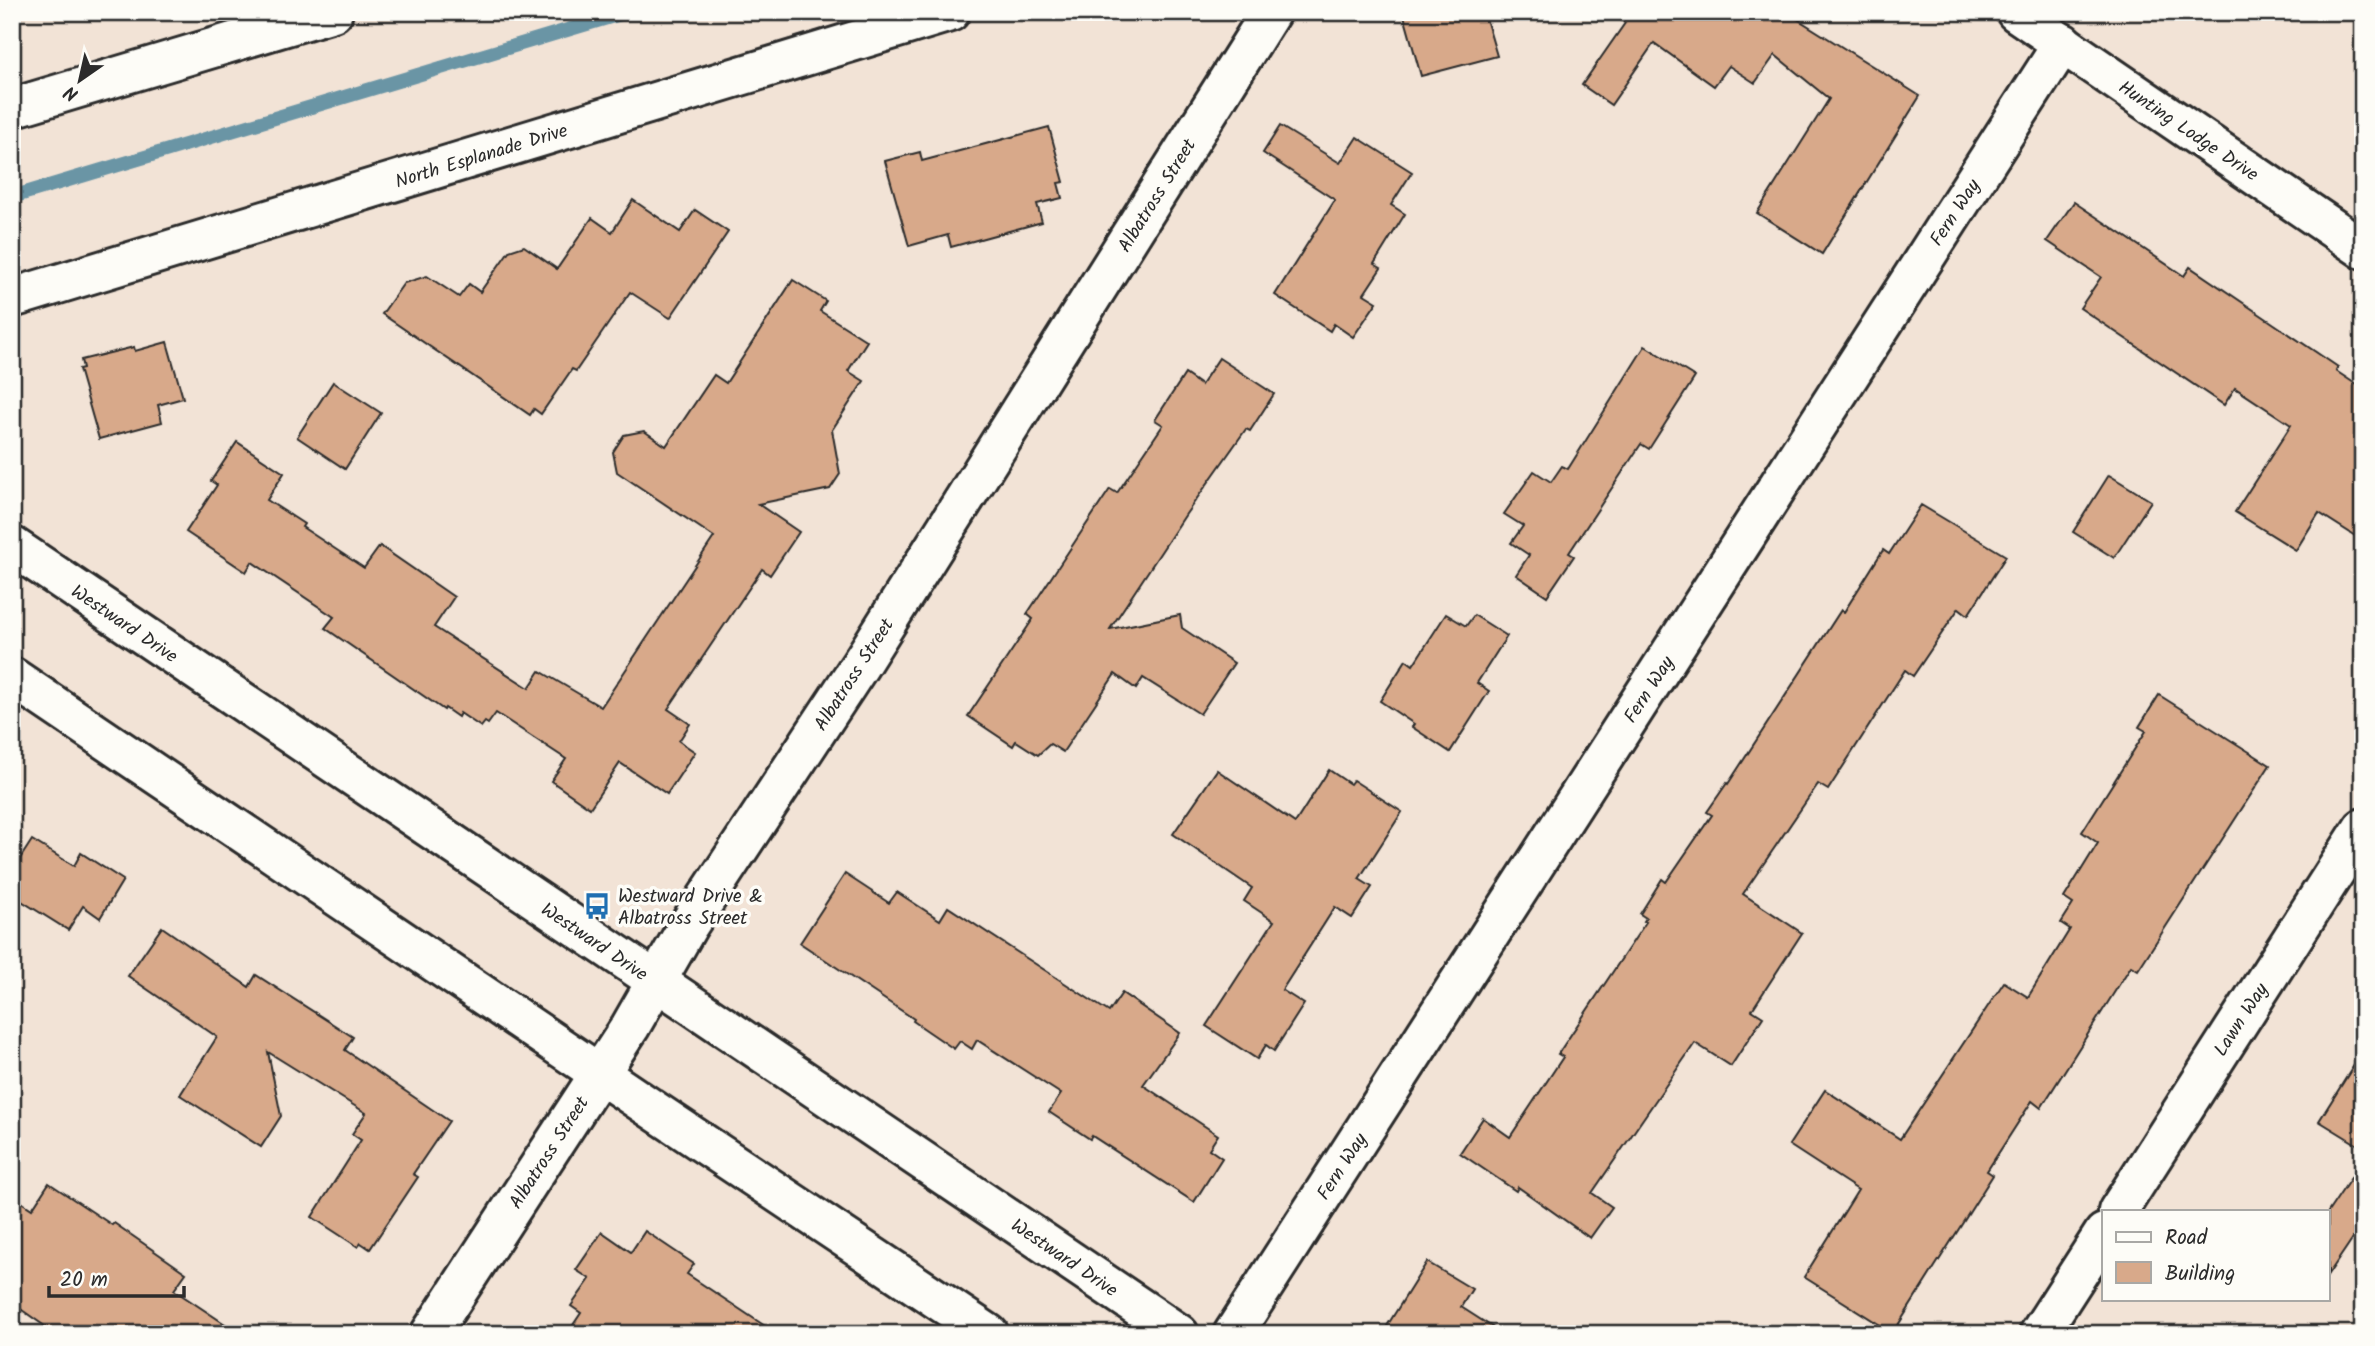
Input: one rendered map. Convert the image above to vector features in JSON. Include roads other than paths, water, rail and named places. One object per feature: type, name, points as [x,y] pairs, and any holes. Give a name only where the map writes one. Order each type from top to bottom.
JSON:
[{"type":"street","points":[[12,108],[333,12]]},
{"type":"street","name":"North Esplanade Drive","points":[[12,298],[950,12]]},
{"type":"street","name":"Albatross Street","points":[[430,1334],[600,1074],[688,926],[867,653],[1271,12]]},
{"type":"street","name":"Hunting Lodge Drive","points":[[2015,12],[2363,248]]},
{"type":"street","name":"Fern Way","points":[[1233,1334],[2063,43]]},
{"type":"street","name":"Westward Drive","points":[[12,546],[1179,1334]]},
{"type":"street","points":[[12,677],[989,1334]]},
{"type":"street","name":"Lawn Way","points":[[2119,1210],[2363,828]]},
{"type":"street","points":[[2039,1334],[2102,1236]]},
{"type":"waterway","points":[[12,197],[627,12]]},
{"type":"place","name":"Westward Drive & Albatross Street","points":[[597,906]]}]
